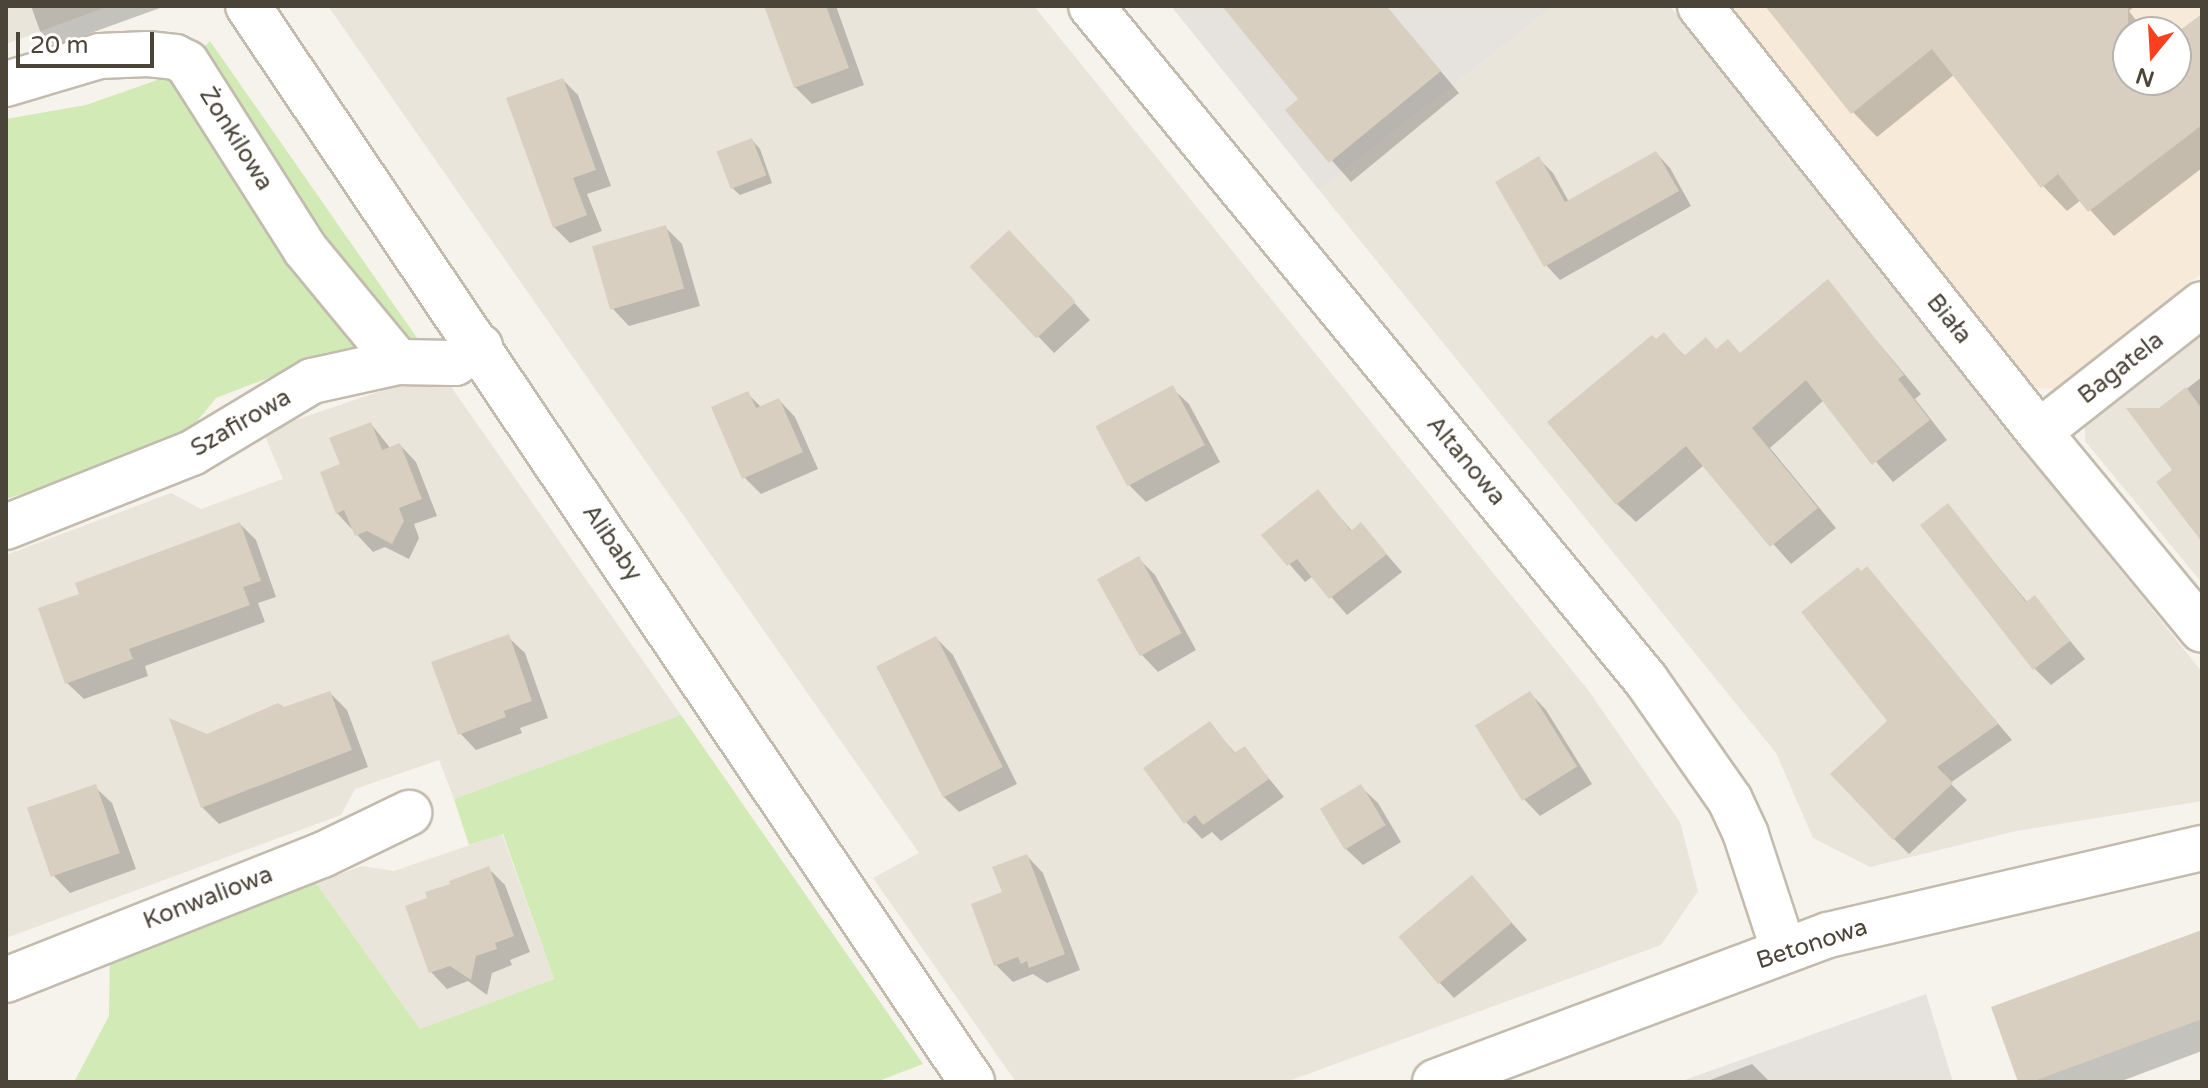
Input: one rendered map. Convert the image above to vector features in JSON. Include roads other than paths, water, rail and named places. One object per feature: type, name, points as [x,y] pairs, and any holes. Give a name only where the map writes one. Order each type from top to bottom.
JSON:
[{"type":"street","name":"Alibaby","points":[[248,6],[972,1082]]},
{"type":"street","name":"Altanowa","points":[[1091,6],[1646,680],[1730,800],[1746,835],[1784,951]]},
{"type":"street","name":"Biała","points":[[1700,6],[2039,432],[2202,630]]},
{"type":"street","name":"Żonkilowa","points":[[6,84],[100,56],[148,54],[175,57],[187,63],[305,249],[398,362]]},
{"type":"street","name":"Bagatela","points":[[2039,432],[2202,304]]},
{"type":"street","name":"Szafirowa","points":[[6,527],[192,453],[312,381],[398,362],[455,363],[480,347]]},
{"type":"street","name":"Konwaliowa","points":[[6,980],[322,855],[409,813]]},
{"type":"street","name":"Betonowa","points":[[1435,1082],[1784,951],[1889,919],[2202,848]]}]
